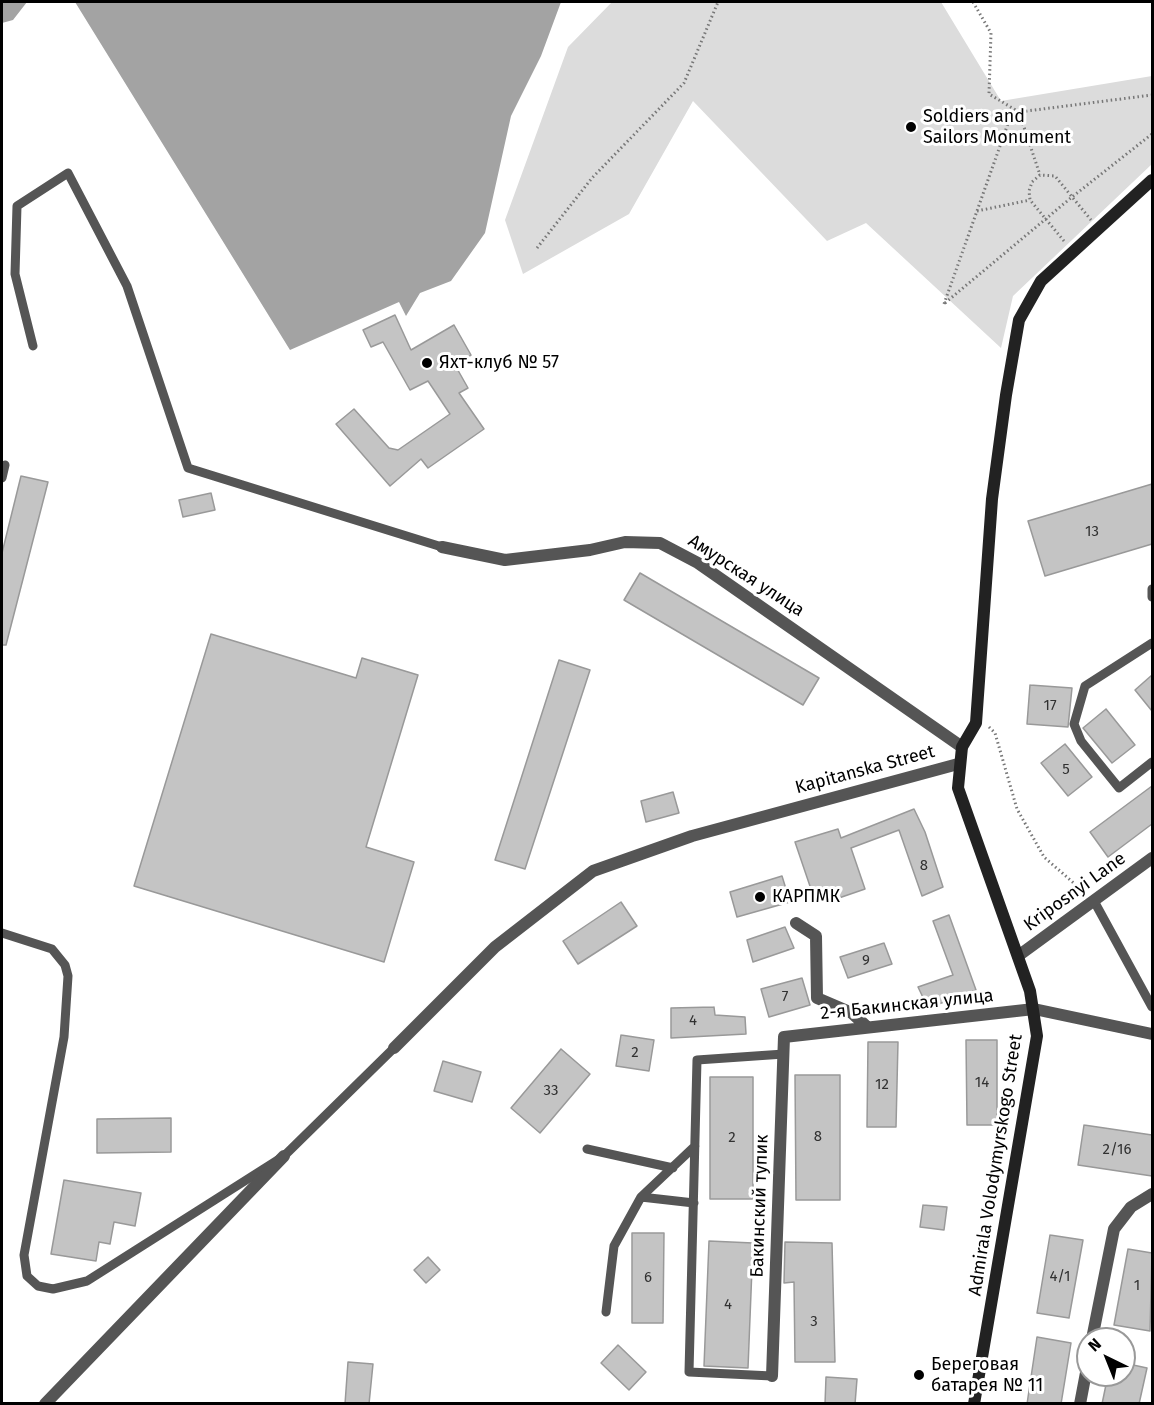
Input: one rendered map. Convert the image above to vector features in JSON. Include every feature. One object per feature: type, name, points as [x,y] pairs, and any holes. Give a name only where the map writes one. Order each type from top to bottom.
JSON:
[{"type":"main road","name":"Kapitanska Street","points":[[958,764],[962,747],[976,723],[992,499],[1019,320],[1041,281],[1152,180]]},
{"type":"main road","name":"Admirala Volodymyrskogo Street","points":[[958,764],[958,788],[1018,956],[1034,1009],[1037,1036],[974,1404]]},
{"type":"street","name":"Амурская улица","points":[[442,547],[505,560],[590,550],[625,542],[660,543],[714,573],[962,747]]},
{"type":"street","name":"Kapitanska Street","points":[[394,1048],[495,947],[593,871],[692,836],[958,764]]},
{"type":"street","name":"Kriposnyi Lane","points":[[1018,956],[1152,858]]},
{"type":"street","points":[[796,923],[816,936],[817,998],[852,1013],[867,1028]]},
{"type":"street","name":"2-я Бакинская улица","points":[[784,1037],[1034,1009],[1152,1034]]},
{"type":"street","name":"Бакинский тупик","points":[[772,1376],[784,1037]]},
{"type":"street","points":[[45,1404],[284,1156]]},
{"type":"street","points":[[1094,1327],[1114,1229],[1131,1208],[1152,1194]]},
{"type":"street","points":[[1080,1404],[1083,1387]]},
{"type":"lane","points":[[33,346],[15,274],[17,206],[68,173],[127,286],[188,468],[442,547]]},
{"type":"lane","points":[[2,478],[5,465]]},
{"type":"lane","points":[[1152,589],[1152,597]]},
{"type":"lane","points":[[1152,643],[1085,686],[1074,724],[1081,741],[1119,788],[1152,762]]},
{"type":"lane","points":[[1094,901],[1152,1006]]},
{"type":"lane","points":[[2,933],[52,950],[66,965],[68,976],[64,1038],[24,1255],[27,1276],[38,1286],[53,1289],[87,1281],[284,1156],[394,1048]]},
{"type":"lane","points":[[772,1376],[689,1372],[697,1060],[784,1054]]},
{"type":"lane","points":[[606,1312],[614,1246],[641,1197],[695,1146]]},
{"type":"lane","points":[[587,1149],[673,1168]]},
{"type":"lane","points":[[641,1197],[694,1203]]},
{"type":"path","points":[[537,248],[592,178],[684,83],[718,2]]},
{"type":"path","points":[[973,2],[991,33],[988,94],[1018,112],[1040,175]]},
{"type":"path","points":[[1152,95],[1018,112],[1011,115],[944,304],[1072,196],[1152,134]]},
{"type":"path","points":[[1073,251],[1030,200],[1029,191],[1032,182],[1040,175],[1055,176],[1098,229]]},
{"type":"path","points":[[977,211],[1030,200]]},
{"type":"path","points":[[976,723],[989,727],[995,733],[1017,809],[1044,857],[1094,901]]},
{"type":"shaded area","points":[[2,2],[27,2],[13,20],[2,23]]},
{"type":"shaded area","points":[[75,2],[561,2],[541,56],[511,116],[485,233],[451,281],[420,293],[406,316],[399,302],[290,350]]},
{"type":"shaded area","points":[[612,2],[941,2],[1001,101],[1152,76],[1152,164],[1013,296],[1001,348],[866,223],[827,241],[693,101],[629,214],[523,274],[505,220],[568,47]]},
{"type":"building","points":[[395,315],[411,350],[454,325],[471,355],[455,365],[468,388],[459,393],[484,429],[428,468],[421,459],[390,486],[336,424],[354,409],[389,448],[398,450],[450,414],[428,381],[410,390],[383,342],[371,347],[363,330]]},
{"type":"building","points":[[21,476],[48,482],[6,645],[2,645],[2,553]]},
{"type":"building","points":[[1152,484],[1152,544],[1045,576],[1028,521]]},
{"type":"building","points":[[211,493],[215,510],[183,517],[179,500]]},
{"type":"building","points":[[640,573],[819,678],[803,705],[624,600]]},
{"type":"building","points":[[211,634],[356,678],[362,658],[418,675],[366,847],[414,862],[384,962],[134,886]]},
{"type":"building","points":[[559,660],[590,670],[525,869],[495,860]]},
{"type":"building","points":[[1152,675],[1152,711],[1135,690]]},
{"type":"building","points":[[1030,685],[1072,688],[1068,727],[1027,724]]},
{"type":"building","points":[[1106,709],[1135,745],[1112,763],[1083,728]]},
{"type":"building","points":[[1065,744],[1092,777],[1068,796],[1041,763]]},
{"type":"building","points":[[1152,786],[1152,824],[1108,857],[1090,832]]},
{"type":"building","points":[[673,792],[679,813],[646,822],[641,801]]},
{"type":"building","points":[[914,809],[925,832],[943,887],[922,896],[899,830],[851,848],[865,889],[836,899],[833,889],[813,895],[795,842],[838,829],[841,838]]},
{"type":"building","name":"КАРПМК","points":[[782,876],[790,902],[737,917],[730,892]]},
{"type":"building","points":[[621,902],[637,926],[578,964],[563,941]]},
{"type":"building","points":[[949,915],[976,990],[928,1008],[918,987],[953,975],[933,921]]},
{"type":"building","points":[[785,927],[794,948],[753,962],[747,940]]},
{"type":"building","points":[[884,943],[892,964],[848,978],[840,957]]},
{"type":"building","points":[[802,978],[810,1005],[769,1017],[761,989]]},
{"type":"building","points":[[714,1007],[715,1015],[745,1017],[746,1034],[671,1038],[671,1008]]},
{"type":"building","points":[[621,1035],[654,1040],[649,1071],[616,1066]]},
{"type":"building","points":[[966,1040],[997,1040],[997,1125],[967,1125]]},
{"type":"building","points":[[868,1042],[898,1042],[896,1127],[867,1127]]},
{"type":"building","points":[[561,1049],[590,1074],[540,1133],[511,1108]]},
{"type":"building","points":[[443,1061],[481,1072],[472,1102],[434,1091]]},
{"type":"building","points":[[795,1075],[840,1075],[840,1200],[796,1200]]},
{"type":"building","points":[[710,1077],[753,1077],[753,1199],[710,1199]]},
{"type":"building","points":[[171,1118],[171,1152],[97,1153],[97,1119]]},
{"type":"building","points":[[1084,1125],[1152,1135],[1152,1176],[1078,1165]]},
{"type":"building","points":[[64,1180],[141,1193],[135,1226],[114,1222],[110,1244],[99,1242],[96,1261],[51,1254]]},
{"type":"building","points":[[923,1205],[947,1207],[944,1230],[920,1227]]},
{"type":"building","points":[[632,1233],[664,1233],[663,1323],[632,1323]]},
{"type":"building","points":[[1050,1235],[1083,1240],[1069,1318],[1037,1313]]},
{"type":"building","points":[[709,1241],[753,1243],[748,1368],[704,1366]]},
{"type":"building","points":[[785,1242],[832,1243],[835,1362],[795,1362],[794,1282],[784,1283]]},
{"type":"building","points":[[1128,1249],[1152,1253],[1150,1331],[1114,1325]]},
{"type":"building","points":[[428,1257],[440,1270],[426,1283],[414,1270]]},
{"type":"building","points":[[1037,1337],[1071,1343],[1061,1404],[1027,1404]]},
{"type":"building","points":[[618,1345],[646,1372],[629,1390],[601,1363]]},
{"type":"building","points":[[348,1362],[373,1364],[369,1404],[345,1404]]},
{"type":"building","points":[[1136,1366],[1147,1368],[1139,1404],[1102,1404],[1106,1387],[1136,1387]]},
{"type":"building","points":[[826,1377],[857,1379],[855,1404],[825,1404]]},
{"type":"place","name":"Soldiers and Sailors Monument","points":[[911,127]]},
{"type":"place","name":"Яхт-клуб № 57","points":[[427,363]]},
{"type":"place","name":"КАРПМК","points":[[760,897]]},
{"type":"place","name":"Береговая батарея № 11","points":[[919,1375]]}]
